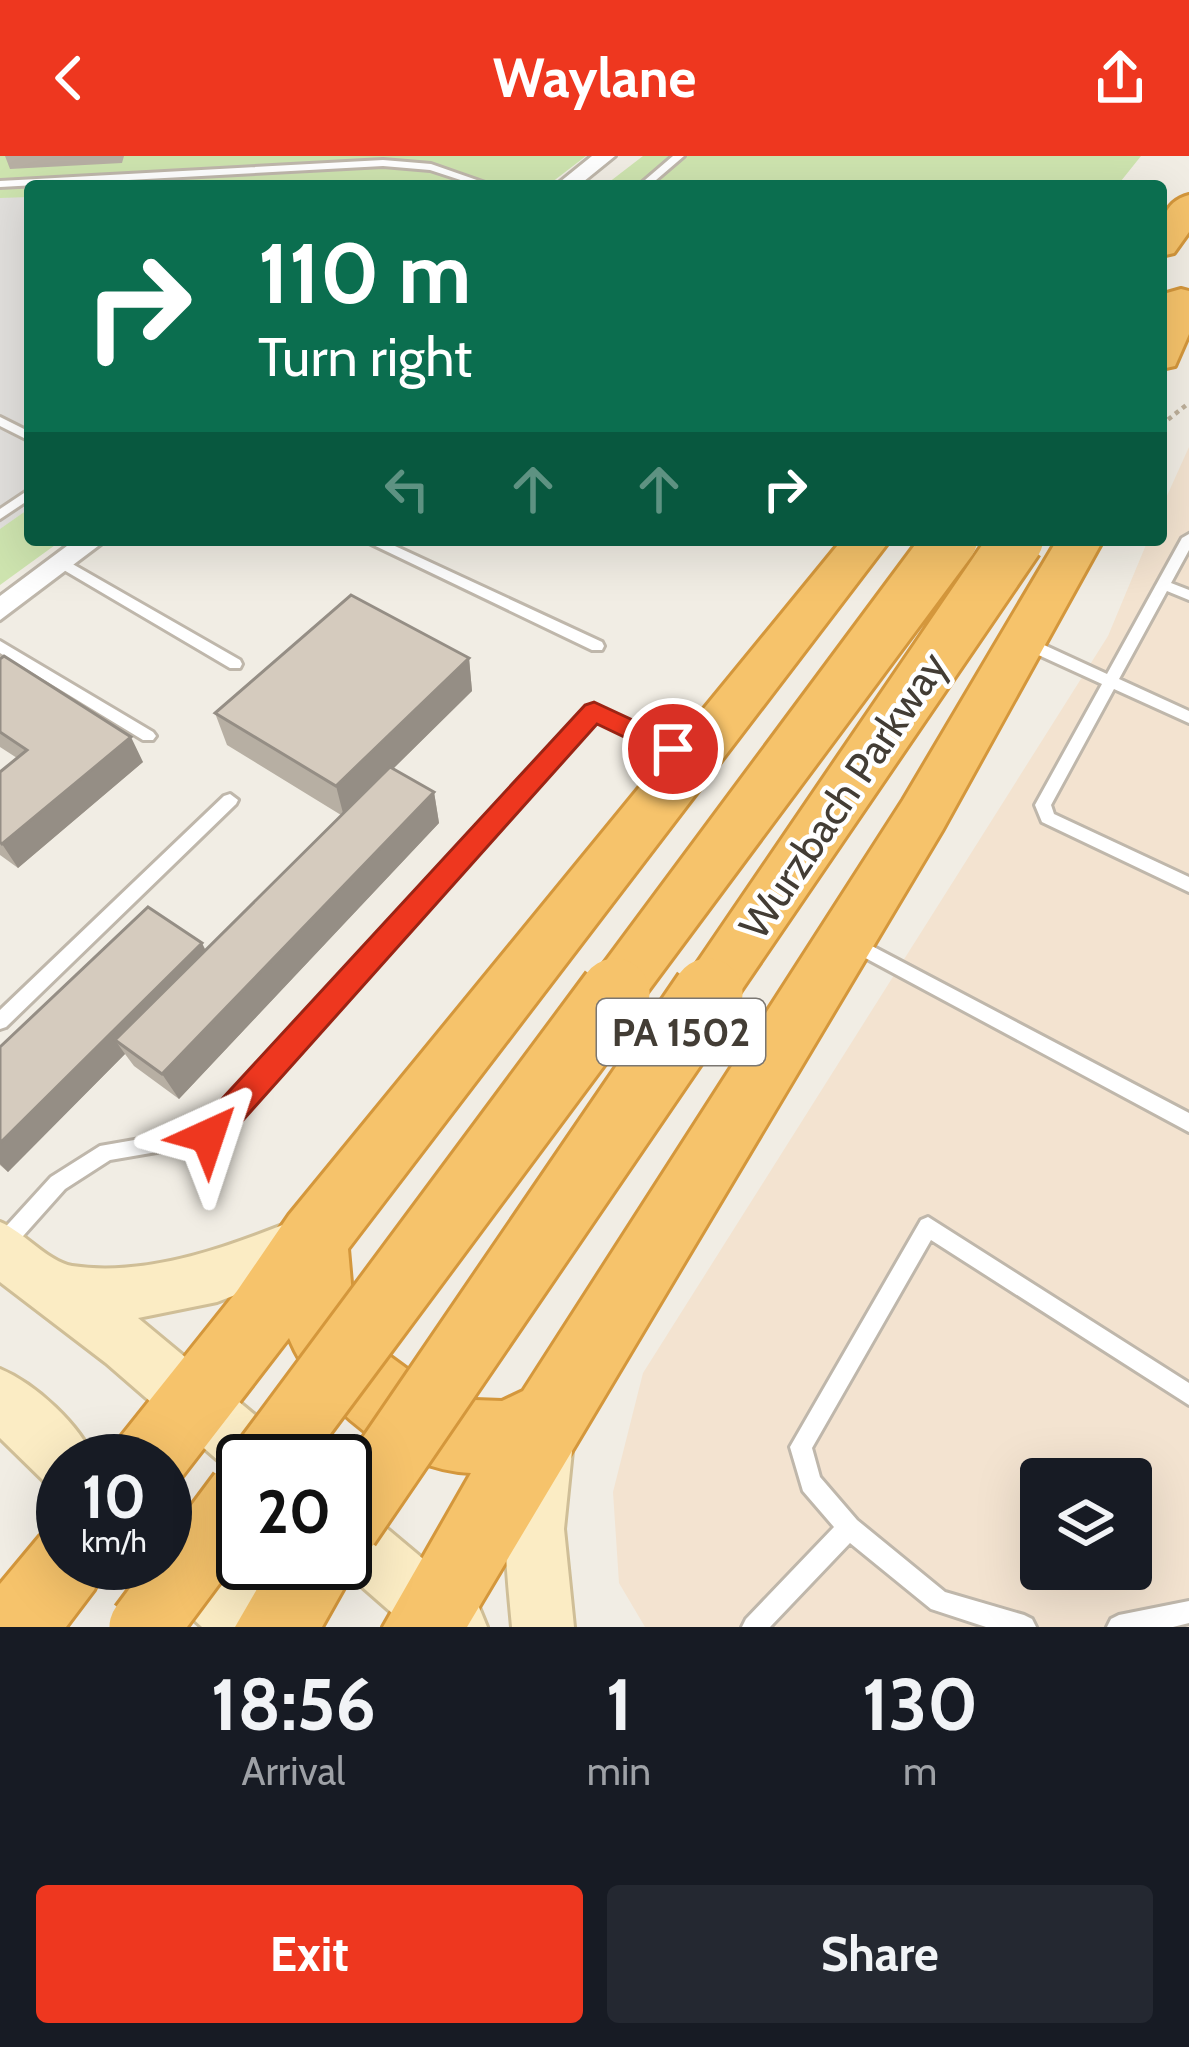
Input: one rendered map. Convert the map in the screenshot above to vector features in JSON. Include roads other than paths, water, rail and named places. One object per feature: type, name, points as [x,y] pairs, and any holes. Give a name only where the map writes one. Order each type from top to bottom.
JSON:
[{"type":"highway","points":[[1167,237],[1189,206]]},
{"type":"highway","points":[[1167,338],[1177,307]]},
{"type":"highway","points":[[169,1434],[313,1239],[861,546]]},
{"type":"highway","name":"Wurzbach Parkway","points":[[286,1434],[947,546]]},
{"type":"highway","name":"Wurzbach Parkway","points":[[372,1488],[1013,546]]},
{"type":"highway","points":[[438,1621],[546,1418],[1025,643],[1077,546]]},
{"type":"highway","points":[[313,1239],[320,1328],[344,1366],[436,1435],[506,1438],[546,1418]]},
{"type":"highway","points":[[144,1627],[216,1530]]},
{"type":"highway","points":[[16,1627],[45,1590]]},
{"type":"highway","points":[[275,1627],[300,1590]]},
{"type":"main road","points":[[61,1293],[140,1294],[198,1283],[313,1239]]},
{"type":"main road","points":[[0,1248],[235,1434]]},
{"type":"main road","points":[[0,1398],[38,1434]]},
{"type":"main road","points":[[543,1627],[535,1528],[546,1418]]},
{"type":"main road","points":[[372,1555],[438,1621]]},
{"type":"main road","points":[[192,1576],[249,1627]]},
{"type":"street","points":[[573,180],[605,156]]},
{"type":"street","points":[[0,610],[85,546]]},
{"type":"lane","points":[[650,180],[679,156]]},
{"type":"lane","points":[[73,180],[383,163],[431,166],[472,180]]},
{"type":"lane","points":[[1189,538],[1043,805],[1048,818],[1189,886]]},
{"type":"lane","points":[[383,546],[597,646]]},
{"type":"lane","points":[[62,563],[235,664]]},
{"type":"lane","points":[[1164,585],[1189,595]]},
{"type":"lane","points":[[1025,643],[1189,717]]},
{"type":"lane","points":[[0,646],[148,736]]},
{"type":"lane","points":[[0,1248],[58,1183],[107,1152],[208,1136],[594,711],[695,760]]},
{"type":"lane","points":[[0,1021],[230,800]]},
{"type":"lane","points":[[844,938],[1189,1123]]},
{"type":"lane","points":[[1024,1627],[939,1601],[849,1528],[811,1483],[801,1447],[928,1227],[1189,1395]]},
{"type":"lane","points":[[754,1627],[849,1528]]},
{"type":"lane","points":[[1120,1627],[1189,1612]]}]
